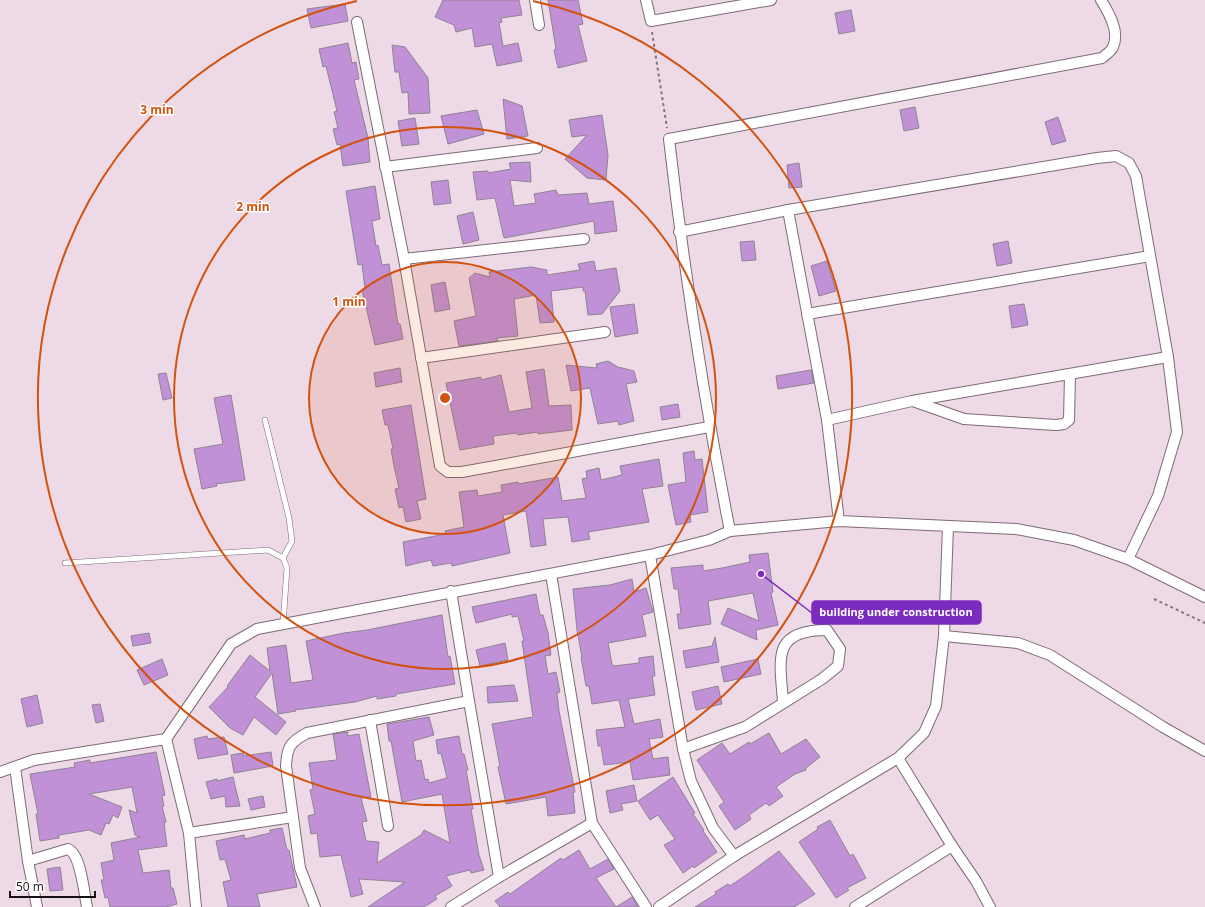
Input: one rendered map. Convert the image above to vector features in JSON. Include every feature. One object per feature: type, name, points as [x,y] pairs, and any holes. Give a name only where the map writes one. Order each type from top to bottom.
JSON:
[{"type":"street","points":[[535,0],[539,25]]},
{"type":"street","points":[[646,0],[651,21],[758,1],[771,0]]},
{"type":"street","points":[[730,531],[709,427],[679,232],[669,138],[1102,58],[1113,49],[1116,37],[1111,17],[1101,0]]},
{"type":"street","points":[[357,22],[404,260],[440,466],[448,472],[462,472],[709,427]]},
{"type":"street","points":[[385,167],[537,148]]},
{"type":"street","points":[[679,232],[788,210],[1097,158],[1116,156],[1129,164],[1136,176],[1168,357],[1177,432],[1158,496],[1128,559]]},
{"type":"street","points":[[788,210],[827,420],[839,521]]},
{"type":"street","points":[[404,260],[584,239]]},
{"type":"street","points":[[807,314],[1150,256]]},
{"type":"street","points":[[421,358],[605,332]]},
{"type":"street","points":[[827,420],[912,401],[1168,357]]},
{"type":"street","points":[[912,401],[964,420],[1056,425],[1064,424],[1069,420],[1070,374]]},
{"type":"street","points":[[0,772],[34,760],[166,739],[231,644],[257,629],[452,591],[650,555],[709,540],[730,531],[839,521],[1023,530],[1074,540],[1128,559],[1205,597]]},
{"type":"street","points":[[659,907],[734,856],[898,758],[924,733],[936,706],[944,636],[948,526]]},
{"type":"street","points":[[650,555],[683,749],[691,781],[713,828],[734,856]]},
{"type":"street","points":[[551,574],[592,823],[646,907]]},
{"type":"street","points":[[452,591],[499,877]]},
{"type":"street","points":[[683,749],[745,727],[822,679],[838,666],[840,649],[827,630],[807,630],[788,639],[780,658],[783,702]]},
{"type":"street","points":[[944,636],[1018,643],[1050,655],[1163,727],[1205,751]]},
{"type":"street","points":[[315,907],[300,868],[286,766],[287,751],[295,739],[307,733],[469,701]]},
{"type":"street","points":[[370,720],[388,826]]},
{"type":"street","points":[[166,739],[188,833],[196,907]]},
{"type":"street","points":[[898,758],[952,846],[976,881],[990,907]]},
{"type":"street","points":[[15,767],[28,861],[37,907]]},
{"type":"street","points":[[188,833],[293,817]]},
{"type":"street","points":[[451,907],[499,877],[592,823]]},
{"type":"street","points":[[855,907],[952,846]]},
{"type":"street","points":[[28,861],[68,849],[73,852],[77,860],[87,907]]},
{"type":"lane","points":[[265,420],[289,518],[292,541],[283,558]]},
{"type":"lane","points":[[65,563],[268,550],[283,558],[287,568],[283,624]]},
{"type":"path","points":[[651,21],[669,138]]},
{"type":"path","points":[[1154,599],[1205,623]]},
{"type":"building","points":[[443,0],[519,0],[522,15],[501,18],[502,22],[499,23],[503,46],[518,43],[522,61],[497,66],[492,44],[475,47],[472,28],[456,32],[454,25],[435,17]]},
{"type":"building","points":[[548,0],[578,0],[583,24],[578,25],[587,61],[558,68],[554,50],[556,49]]},
{"type":"building","points":[[345,4],[348,21],[311,28],[307,9]]},
{"type":"building","points":[[851,10],[855,31],[839,34],[835,13]]},
{"type":"building","points":[[348,43],[352,63],[356,62],[359,79],[354,80],[368,138],[370,162],[343,166],[340,144],[337,145],[333,129],[338,128],[334,112],[337,111],[326,66],[323,67],[319,49]]},
{"type":"building","points":[[392,45],[405,47],[428,78],[430,113],[409,114],[408,92],[402,93],[399,72],[395,72]]},
{"type":"building","points":[[503,99],[522,106],[528,136],[507,139]]},
{"type":"building","points":[[915,107],[919,128],[904,131],[900,110]]},
{"type":"building","points":[[477,110],[484,134],[448,144],[441,116]]},
{"type":"building","points":[[602,115],[608,155],[606,180],[587,178],[565,159],[587,135],[572,137],[569,120]]},
{"type":"building","points":[[1058,117],[1066,141],[1052,145],[1045,122]]},
{"type":"building","points":[[415,118],[419,144],[402,146],[398,121]]},
{"type":"building","points":[[530,162],[531,182],[510,180],[514,206],[536,203],[534,194],[556,190],[558,195],[587,193],[589,204],[613,201],[617,231],[595,234],[594,221],[504,238],[495,198],[477,200],[473,172],[488,171],[488,173],[511,169],[509,163]]},
{"type":"building","points":[[799,163],[802,187],[789,188],[787,165]]},
{"type":"building","points":[[448,180],[451,203],[434,205],[431,182]]},
{"type":"building","points":[[375,186],[380,219],[372,221],[376,246],[378,245],[382,265],[389,264],[398,324],[400,324],[403,339],[375,345],[362,290],[365,289],[362,264],[358,265],[346,191]]},
{"type":"building","points":[[473,212],[479,240],[463,244],[457,216]]},
{"type":"building","points":[[754,241],[756,260],[742,261],[740,242]]},
{"type":"building","points":[[1008,241],[1012,263],[997,266],[993,244]]},
{"type":"building","points":[[594,261],[596,271],[616,268],[620,291],[602,314],[588,315],[585,291],[583,291],[583,287],[551,291],[554,322],[540,323],[536,295],[514,299],[518,336],[497,338],[498,341],[459,346],[454,321],[476,316],[469,278],[475,273],[490,277],[489,272],[531,267],[547,270],[547,275],[580,270],[578,264]]},
{"type":"building","points":[[827,261],[836,291],[819,296],[811,266]]},
{"type":"building","points":[[445,282],[450,309],[435,312],[431,285]]},
{"type":"building","points":[[634,304],[638,333],[615,337],[610,307]]},
{"type":"building","points":[[1024,304],[1028,325],[1012,328],[1009,306]]},
{"type":"building","points":[[608,361],[618,367],[634,371],[637,382],[626,384],[634,421],[619,425],[618,421],[598,424],[590,388],[571,391],[566,365],[597,368],[596,364]]},
{"type":"building","points":[[400,368],[402,382],[376,387],[374,373]]},
{"type":"building","points":[[544,369],[549,406],[571,405],[572,430],[538,434],[538,432],[518,435],[517,433],[493,436],[494,444],[460,450],[446,383],[481,377],[481,380],[501,375],[509,412],[532,408],[526,372]]},
{"type":"building","points":[[811,370],[814,383],[778,389],[776,376]]},
{"type":"building","points":[[166,373],[172,398],[163,400],[158,374]]},
{"type":"building","points":[[231,395],[245,480],[216,484],[217,486],[202,489],[194,449],[223,444],[214,398]]},
{"type":"building","points":[[678,404],[680,417],[662,420],[660,407]]},
{"type":"building","points":[[411,405],[426,499],[417,501],[421,519],[406,522],[403,507],[399,508],[395,489],[399,488],[391,449],[393,449],[388,425],[385,425],[382,410]]},
{"type":"building","points":[[694,451],[695,460],[702,459],[708,512],[690,515],[691,522],[676,525],[668,485],[686,482],[683,453]]},
{"type":"building","points":[[659,459],[663,486],[642,489],[649,522],[588,532],[590,539],[572,542],[568,517],[543,519],[546,545],[531,547],[526,511],[503,515],[510,553],[452,566],[451,563],[433,566],[431,560],[406,566],[403,542],[446,534],[445,531],[464,527],[459,492],[477,490],[478,496],[502,492],[501,485],[518,482],[518,484],[558,477],[562,501],[586,498],[582,479],[587,478],[586,471],[599,468],[601,480],[622,475],[620,466]]},
{"type":"building","points":[[768,553],[773,592],[771,593],[778,625],[756,630],[757,640],[721,624],[728,608],[759,621],[753,593],[708,601],[711,624],[679,629],[677,614],[681,614],[678,589],[674,589],[671,568],[703,565],[703,571],[750,562],[749,555]]},
{"type":"building","points":[[632,579],[634,592],[646,588],[653,612],[642,615],[646,636],[608,643],[612,664],[614,666],[639,663],[639,658],[653,656],[655,676],[652,676],[655,695],[628,699],[634,724],[660,719],[663,737],[649,739],[653,759],[668,757],[670,775],[633,780],[630,762],[604,765],[601,746],[598,746],[596,730],[625,727],[619,700],[592,704],[589,686],[586,686],[581,657],[573,589],[610,585]]},
{"type":"building","points":[[536,594],[540,615],[543,615],[548,633],[551,655],[545,656],[548,674],[556,672],[560,692],[557,693],[559,711],[575,792],[573,793],[575,813],[548,816],[546,797],[506,804],[498,767],[500,766],[492,724],[533,717],[522,641],[524,641],[518,616],[512,617],[512,614],[476,623],[472,607]]},
{"type":"building","points":[[442,615],[448,657],[450,656],[455,684],[396,694],[396,696],[377,699],[377,696],[355,702],[295,710],[296,711],[278,714],[272,673],[255,697],[286,722],[276,735],[254,717],[243,735],[230,728],[209,707],[228,687],[227,686],[250,655],[270,671],[267,648],[286,645],[291,683],[313,680],[306,641]]},
{"type":"building","points":[[149,633],[151,643],[133,646],[131,636]]},
{"type":"building","points":[[715,637],[719,662],[686,668],[683,651],[712,646]]},
{"type":"building","points":[[505,643],[508,660],[480,666],[476,650]]},
{"type":"building","points":[[162,659],[168,675],[144,685],[137,670]]},
{"type":"building","points":[[758,659],[761,674],[724,682],[721,667]]},
{"type":"building","points":[[514,685],[518,701],[488,703],[487,687]]},
{"type":"building","points":[[718,686],[722,704],[696,710],[692,692]]},
{"type":"building","points":[[37,695],[43,723],[27,727],[21,699]]},
{"type":"building","points":[[100,704],[104,721],[96,723],[92,705]]},
{"type":"building","points":[[429,717],[434,735],[413,741],[416,761],[421,760],[425,780],[428,779],[429,783],[447,778],[441,753],[438,754],[436,740],[459,736],[462,754],[464,754],[468,770],[466,770],[473,809],[471,809],[479,855],[484,870],[471,873],[470,870],[446,876],[452,886],[435,896],[437,899],[424,907],[368,907],[405,882],[359,879],[363,894],[351,897],[341,855],[320,857],[317,833],[311,834],[308,816],[315,814],[310,790],[313,789],[309,763],[337,760],[333,734],[348,732],[347,736],[359,734],[371,797],[361,798],[367,821],[362,822],[366,841],[379,842],[377,863],[421,835],[424,830],[450,843],[442,794],[402,802],[391,741],[389,741],[387,724]]},
{"type":"building","points":[[769,733],[781,754],[806,739],[820,757],[806,768],[806,770],[795,774],[776,787],[783,796],[769,806],[766,803],[749,815],[751,819],[735,830],[719,806],[724,802],[697,760],[722,743],[730,754],[749,742],[750,744]]},
{"type":"building","points":[[207,736],[208,739],[224,737],[228,754],[198,759],[194,739]]},
{"type":"building","points":[[156,752],[165,795],[162,796],[164,806],[162,806],[166,822],[164,823],[167,846],[138,850],[143,873],[169,870],[171,888],[173,888],[177,904],[166,907],[110,907],[108,897],[105,898],[101,880],[104,880],[101,863],[114,860],[111,843],[140,837],[135,835],[129,810],[137,813],[132,787],[89,794],[122,807],[118,818],[113,815],[109,824],[106,823],[101,835],[89,830],[59,835],[59,838],[40,841],[36,814],[38,814],[30,774],[75,767],[74,763],[90,760],[90,763]]},
{"type":"building","points":[[271,752],[273,766],[234,773],[231,755],[243,753],[244,756]]},
{"type":"building","points":[[233,777],[240,806],[226,807],[225,796],[211,799],[206,782]]},
{"type":"building","points":[[673,777],[695,813],[693,814],[717,852],[694,868],[693,866],[683,873],[664,845],[675,839],[658,815],[650,820],[638,801]]},
{"type":"building","points":[[634,785],[637,801],[621,804],[623,810],[610,813],[606,791]]},
{"type":"building","points":[[263,796],[265,807],[251,810],[248,799]]},
{"type":"building","points":[[830,820],[850,856],[853,854],[866,878],[847,888],[849,890],[836,898],[799,842],[818,829],[817,827]]},
{"type":"building","points":[[282,828],[287,850],[289,850],[297,887],[257,894],[260,907],[228,907],[223,882],[231,880],[225,859],[220,860],[216,841],[244,835],[245,839],[270,833],[270,830]]},
{"type":"building","points":[[579,850],[590,869],[608,859],[614,869],[596,878],[616,907],[500,907],[495,901],[508,892],[510,894],[561,858],[563,860]]},
{"type":"building","points":[[779,851],[815,894],[794,907],[695,907],[716,894],[715,892],[728,884],[730,886]]},
{"type":"building","points":[[60,867],[63,890],[50,891],[47,869]]},
{"type":"building","points":[[632,897],[638,907],[616,907]]},
{"type":"place","name":"building under construction","points":[[761,574]]}]
